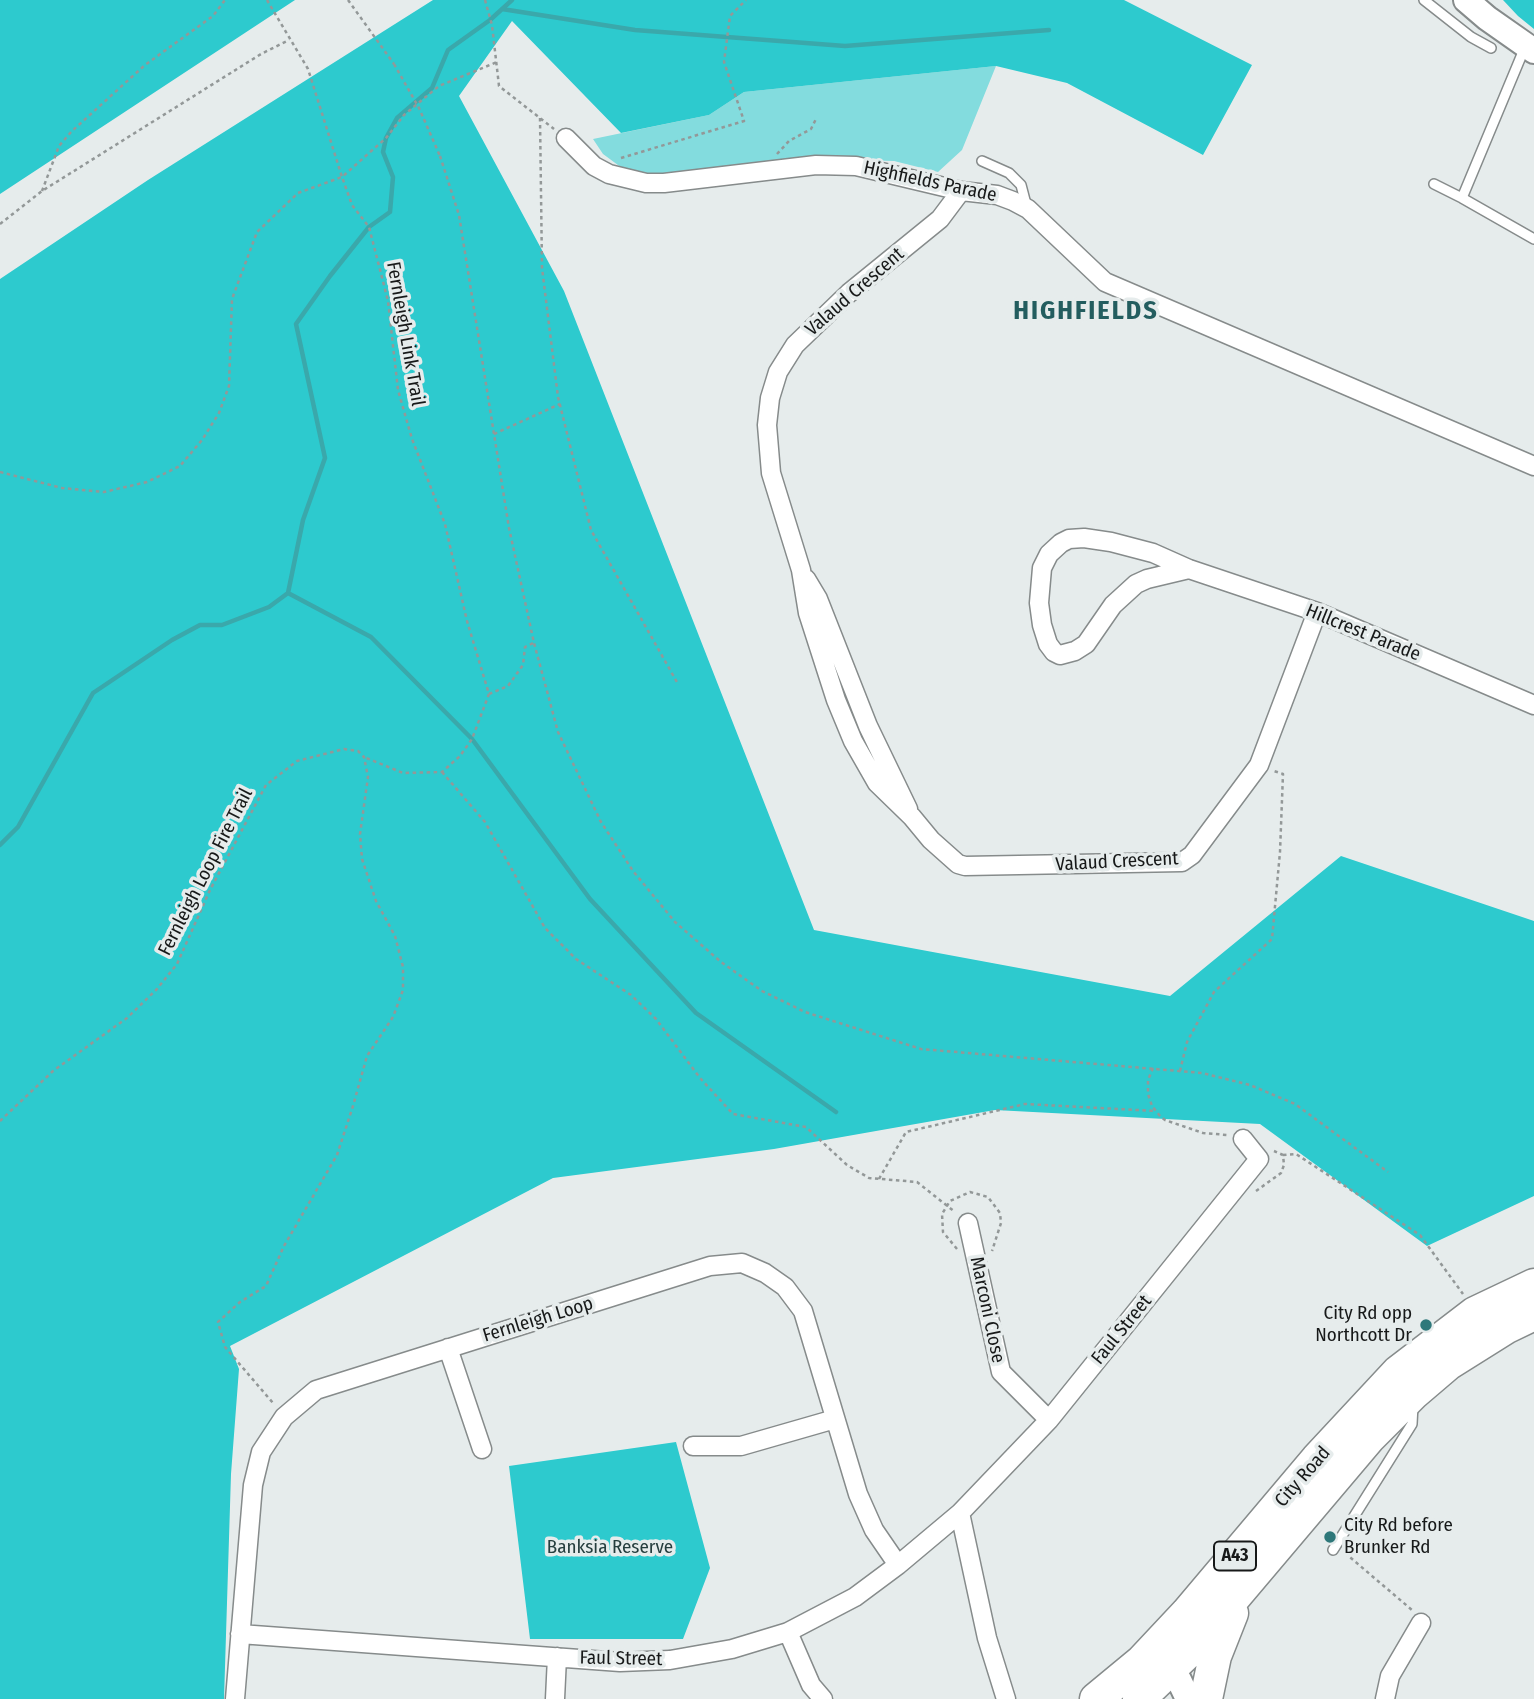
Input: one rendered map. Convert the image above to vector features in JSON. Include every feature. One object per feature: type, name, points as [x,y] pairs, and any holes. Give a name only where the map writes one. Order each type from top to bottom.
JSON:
[{"type":"highway","name":"City Road","points":[[1155,1677],[1187,1613],[1317,1459],[1398,1372],[1475,1312],[1534,1285]]},
{"type":"highway","name":"City Road","points":[[1096,1699],[1155,1677],[1254,1575],[1369,1438],[1414,1393],[1448,1364],[1507,1327],[1534,1314]]},
{"type":"highway","points":[[1206,1699],[1222,1637],[1254,1575]]},
{"type":"main road","points":[[1466,0],[1530,48]]},
{"type":"main road","points":[[1155,1677],[1179,1680],[1188,1699]]},
{"type":"street","name":"Highfields Parade","points":[[566,138],[594,166],[609,174],[646,183],[816,165],[856,166],[961,191],[997,195],[1028,209],[1105,282],[1534,466]]},
{"type":"street","name":"Valaud Crescent","points":[[961,191],[940,219],[849,293],[795,345],[778,372],[766,425],[771,473],[801,570],[818,599],[869,726],[912,817],[931,840],[958,864],[965,866],[1182,862],[1192,855],[1259,765],[1317,612]]},
{"type":"street","name":"Hillcrest Parade","points":[[1189,569],[1136,584],[1113,606],[1086,644],[1075,651],[1060,655],[1048,645],[1039,603],[1042,568],[1049,554],[1069,539],[1084,538],[1153,553],[1189,569],[1317,612],[1534,705]]},
{"type":"street","name":"Faul Street","points":[[240,1633],[620,1662],[670,1660],[732,1649],[788,1632],[855,1597],[898,1565],[960,1513],[1049,1420],[1259,1159],[1243,1139]]},
{"type":"street","name":"Marconi Close","points":[[968,1223],[1001,1372],[1049,1420]]},
{"type":"street","name":"Fernleigh Loop","points":[[235,1699],[253,1485],[261,1452],[284,1416],[316,1390],[710,1266],[742,1263],[765,1273],[785,1287],[803,1311],[858,1494],[874,1530],[898,1565]]},
{"type":"street","points":[[448,1348],[482,1449]]},
{"type":"street","points":[[693,1446],[741,1446],[835,1419]]},
{"type":"street","points":[[960,1513],[987,1638],[1006,1699]]},
{"type":"street","points":[[1385,1699],[1390,1676],[1421,1623]]},
{"type":"street","points":[[788,1632],[811,1685],[823,1699]]},
{"type":"street","points":[[555,1699],[557,1657]]},
{"type":"lane","points":[[1424,0],[1471,37],[1491,48]]},
{"type":"lane","points":[[1462,198],[1530,48]]},
{"type":"lane","points":[[982,161],[1009,173],[1021,185],[1028,209]]},
{"type":"lane","points":[[1434,184],[1534,239]]},
{"type":"lane","points":[[1334,1548],[1412,1424],[1414,1393]]},
{"type":"path","points":[[42,191],[59,146],[71,132],[145,65],[213,16],[225,0]]},
{"type":"path","name":"Fernleigh Link Trail","points":[[267,0],[308,69],[352,205],[369,227],[388,301],[398,390],[411,439],[446,524],[467,621],[489,694]]},
{"type":"path","points":[[348,0],[394,64],[419,108],[440,156],[459,215],[509,528],[534,643],[558,732],[601,822],[633,871],[675,922],[721,962],[762,991],[805,1012],[921,1049],[1202,1073],[1250,1085],[1295,1104],[1388,1172]]},
{"type":"path","points":[[485,0],[492,24],[499,86],[566,138]]},
{"type":"path","points":[[594,166],[659,149],[744,121],[724,62],[730,16],[746,0]]},
{"type":"path","points":[[0,224],[42,191],[261,54],[290,39]]},
{"type":"path","points":[[0,472],[62,488],[104,492],[147,482],[180,466],[202,440],[219,413],[229,386],[232,299],[257,232],[298,193],[342,177],[386,138],[404,115],[439,86],[497,62]]},
{"type":"path","points":[[540,118],[542,268],[560,404],[591,530],[678,684]]},
{"type":"path","points":[[773,170],[773,161],[779,151],[789,141],[811,129],[816,119]]},
{"type":"path","points":[[494,434],[560,404]]},
{"type":"path","points":[[363,757],[403,773],[442,772],[460,756],[472,739],[489,694],[508,686],[523,665],[525,647],[534,643]]},
{"type":"path","name":"Fernleigh Loop Fire Trail","points":[[0,1121],[53,1071],[127,1018],[157,989],[177,964],[210,890],[266,785],[297,761],[344,749],[358,751],[363,757]]},
{"type":"path","points":[[284,1416],[225,1347],[218,1322],[240,1302],[266,1286],[284,1246],[337,1155],[367,1056],[393,1017],[403,990],[404,967],[395,936],[376,901],[362,859],[360,834],[368,777],[363,757]]},
{"type":"path","points":[[1180,1071],[1187,1042],[1214,992],[1272,939],[1280,852],[1283,774],[1259,765]]},
{"type":"path","points":[[442,772],[485,822],[545,928],[576,959],[631,995],[656,1019],[700,1077],[733,1114],[806,1127],[847,1165],[869,1178],[917,1181],[968,1223]]},
{"type":"path","points":[[1153,1068],[1148,1087],[1150,1100],[1165,1120],[1203,1133],[1243,1139]]},
{"type":"path","points":[[878,1179],[906,1132],[1025,1104],[1156,1111]]},
{"type":"path","points":[[1270,1151],[1283,1155],[1296,1153],[1420,1235],[1475,1312]]},
{"type":"path","points":[[1251,1196],[1262,1185],[1277,1178],[1284,1165],[1283,1155]]},
{"type":"path","points":[[947,1205],[955,1197],[970,1192],[988,1197],[995,1204],[1002,1223],[992,1249],[993,1259]]},
{"type":"path","points":[[1334,1548],[1412,1609],[1421,1623]]},
{"type":"shaded area","points":[[996,66],[962,150],[938,172],[894,161],[821,159],[656,177],[622,168],[603,154],[593,139],[709,115],[744,92]]},
{"type":"green space","points":[[0,0],[295,0],[0,194]]},
{"type":"green space","points":[[433,0],[1124,0],[1252,65],[1203,155],[1067,83],[996,66],[744,92],[709,115],[621,133],[512,21],[459,96],[564,291],[814,930],[1170,996],[1341,856],[1534,921],[1534,1196],[1427,1246],[1260,1124],[995,1110],[774,1149],[553,1178],[230,1346],[239,1369],[231,1474],[224,1699],[0,1699],[0,279],[148,180]]},
{"type":"green space","points":[[1503,0],[1534,0],[1534,29],[1518,16]]},
{"type":"green space","name":"Banksia Reserve","points":[[676,1442],[710,1568],[683,1639],[530,1639],[509,1466]]},
{"type":"waterway","points":[[0,845],[18,827],[93,693],[172,640],[200,625],[222,625],[269,607],[288,593],[303,520],[325,458],[296,324],[369,227],[390,212],[393,177],[383,152],[386,138],[397,118],[432,88],[448,50],[490,20],[512,0]]},
{"type":"waterway","points":[[502,9],[635,30],[845,46],[1049,30]]},
{"type":"waterway","points":[[288,593],[371,637],[472,739],[590,899],[696,1013],[836,1112]]},
{"type":"place","name":"City Rd opp Northcott Dr","points":[[1426,1325]]},
{"type":"place","name":"City Rd before Brunker Rd","points":[[1330,1537]]},
{"type":"district","name":"HIGHFIELDS","points":[[1086,312]]}]
